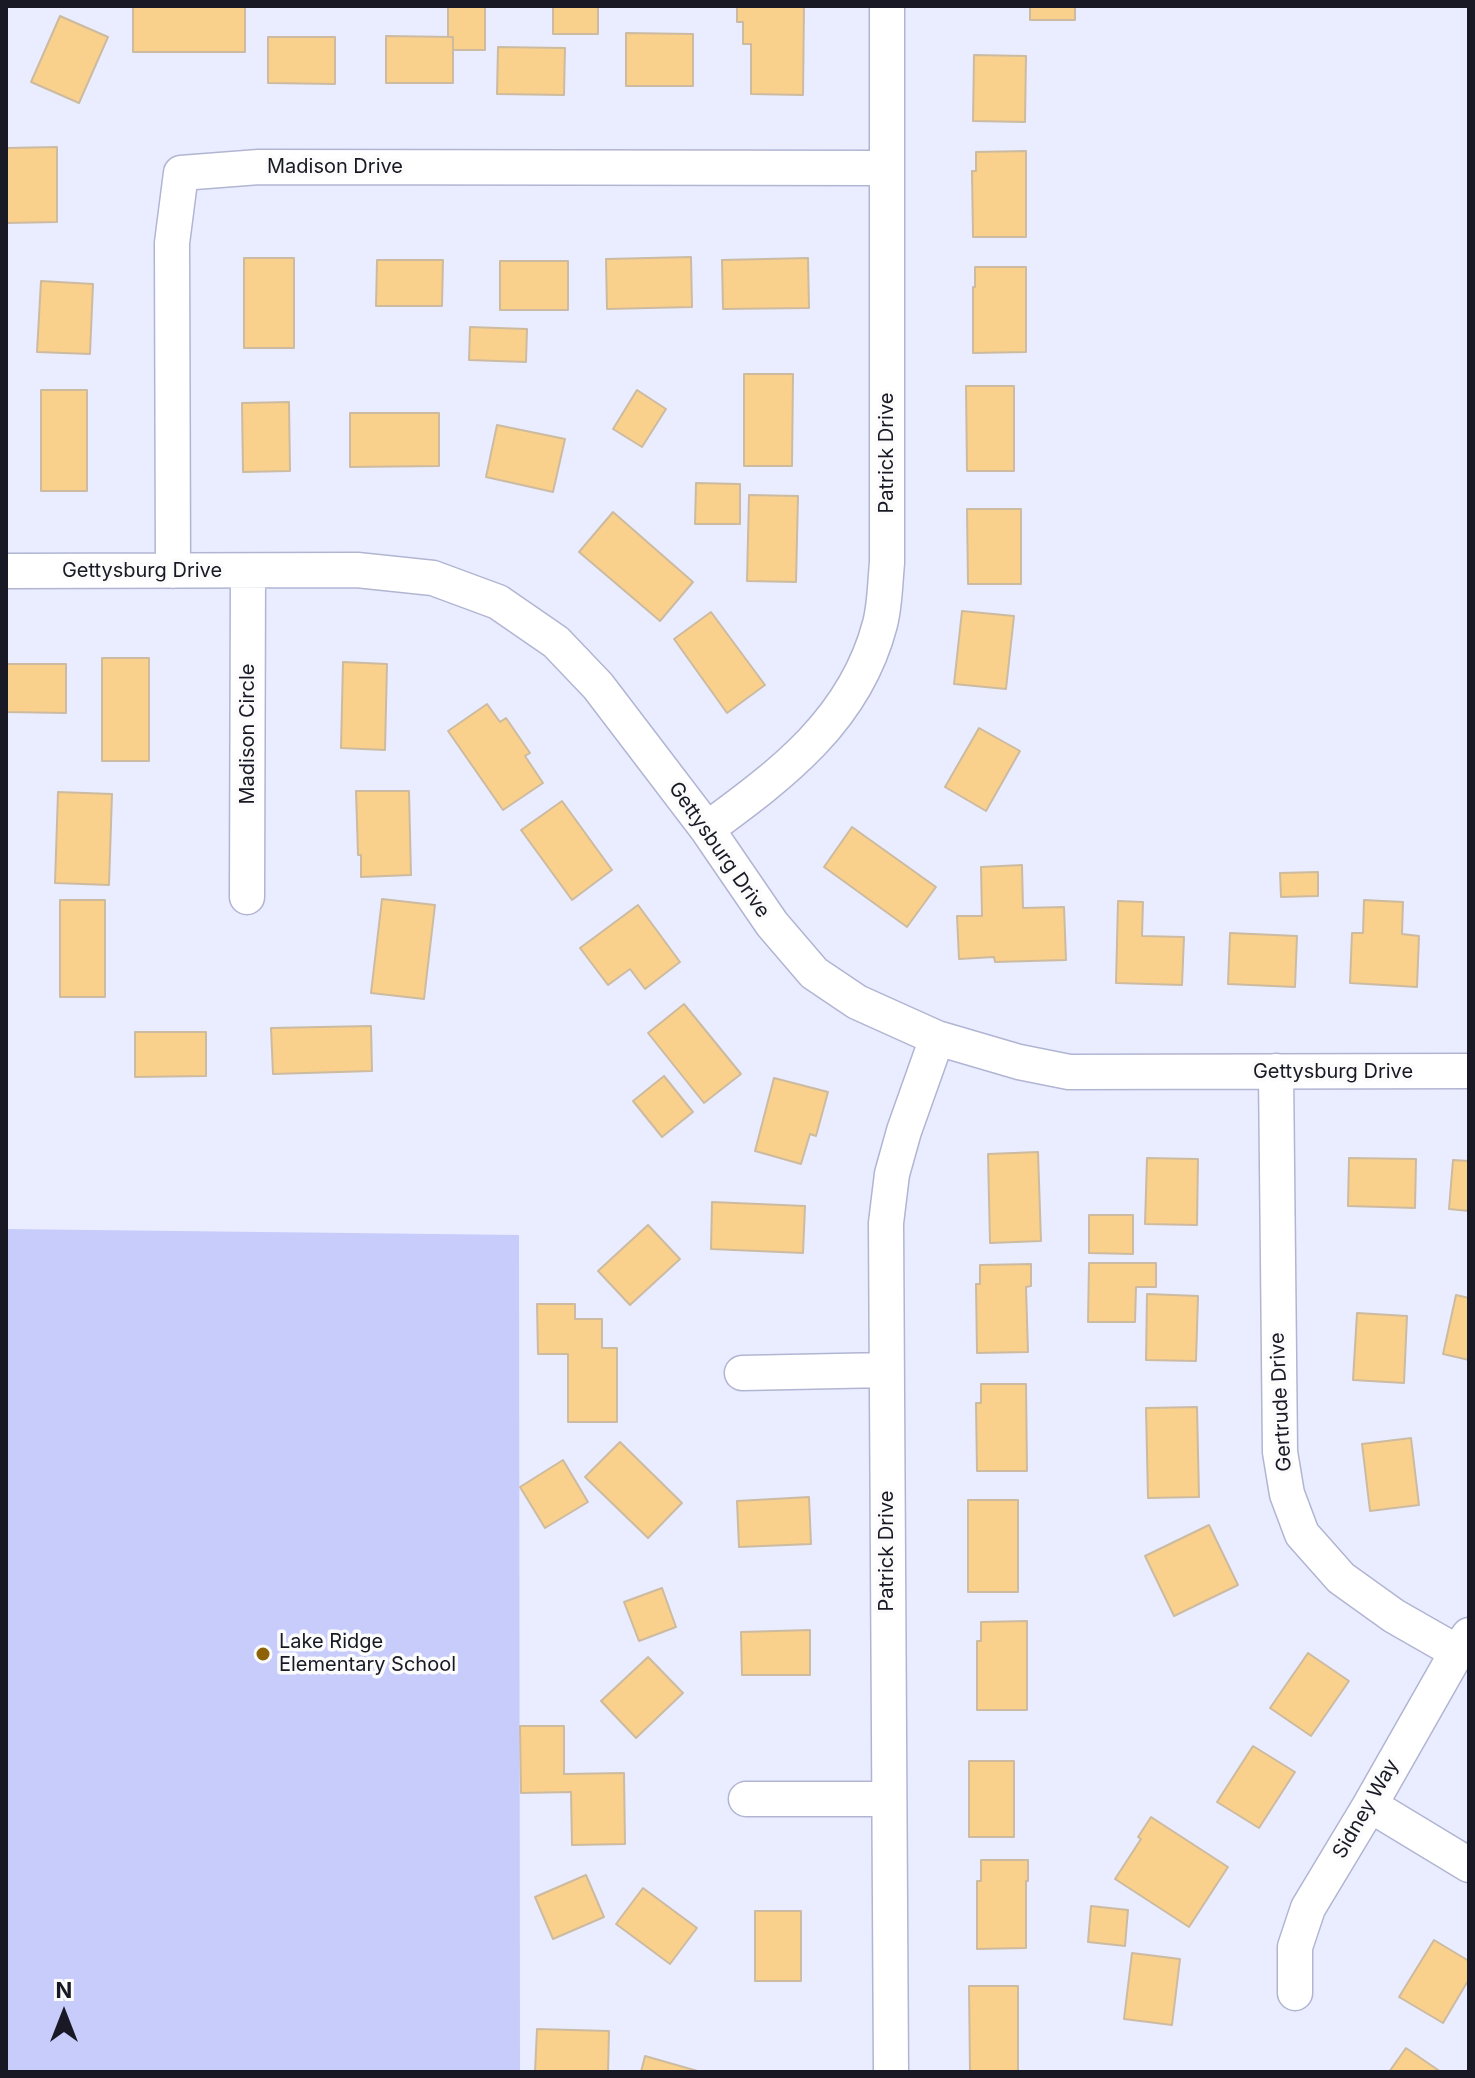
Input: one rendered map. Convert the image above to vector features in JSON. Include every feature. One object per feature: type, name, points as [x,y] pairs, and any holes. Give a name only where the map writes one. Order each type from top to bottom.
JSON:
[{"type":"street","name":"Patrick Drive","points":[[707,829],[762,789],[812,744],[843,707],[865,665],[880,623],[887,563],[887,6]]},
{"type":"street","name":"Madison Drive","points":[[173,571],[172,243],[181,173],[259,167],[887,168]]},
{"type":"street","name":"Gettysburg Drive","points":[[6,571],[357,570],[433,578],[498,602],[556,642],[598,686],[707,829],[772,924],[814,973],[857,1002],[937,1038],[1019,1062],[1069,1072],[1469,1071]]},
{"type":"street","name":"Madison Circle","points":[[247,897],[248,571]]},
{"type":"street","name":"Patrick Drive","points":[[891,2072],[886,1223],[892,1174],[937,1038]]},
{"type":"street","name":"Gertrude Drive","points":[[1276,1071],[1280,1452],[1287,1494],[1302,1534],[1341,1578],[1394,1616],[1463,1643]]},
{"type":"street","points":[[742,1373],[886,1370]]},
{"type":"street","name":"Sidney Way","points":[[1295,1993],[1295,1947],[1308,1908],[1463,1643]]},
{"type":"street","points":[[746,1799],[888,1799]]},
{"type":"street","points":[[1370,1805],[1469,1865]]},
{"type":"shaded area","name":"Lake Ridge Elementary School","points":[[6,1229],[519,1235],[520,2072],[6,2072]]},
{"type":"building","points":[[133,6],[245,6],[245,52],[133,52]]},
{"type":"building","points":[[448,6],[485,6],[485,50],[453,50],[453,37],[448,37]]},
{"type":"building","points":[[553,6],[598,6],[598,34],[553,34]]},
{"type":"building","points":[[737,6],[804,6],[803,95],[751,94],[751,44],[743,44],[743,22],[737,22]]},
{"type":"building","points":[[1030,6],[1075,6],[1075,20],[1030,20]]},
{"type":"building","points":[[60,16],[108,37],[79,103],[31,82]]},
{"type":"building","points":[[626,33],[693,34],[693,86],[626,86]]},
{"type":"building","points":[[386,36],[453,37],[453,83],[386,83]]},
{"type":"building","points":[[268,37],[335,37],[335,84],[268,83]]},
{"type":"building","points":[[498,47],[565,48],[564,95],[497,94]]},
{"type":"building","points":[[974,55],[1026,56],[1025,122],[973,121]]},
{"type":"building","points":[[57,147],[57,222],[6,223],[6,148]]},
{"type":"building","points":[[1026,151],[1026,237],[973,237],[972,171],[976,171],[976,152]]},
{"type":"building","points":[[691,257],[692,307],[607,309],[606,259]]},
{"type":"building","points":[[244,258],[294,258],[294,348],[244,348]]},
{"type":"building","points":[[808,258],[809,308],[723,309],[722,260]]},
{"type":"building","points":[[377,260],[443,260],[442,306],[376,306]]},
{"type":"building","points":[[500,261],[568,261],[568,310],[500,310]]},
{"type":"building","points":[[975,267],[1026,267],[1026,352],[973,353]]},
{"type":"building","points":[[41,281],[93,284],[90,354],[37,352]]},
{"type":"building","points":[[470,327],[527,329],[526,362],[469,360]]},
{"type":"building","points":[[744,374],[793,374],[792,466],[744,466]]},
{"type":"building","points":[[966,386],[1014,386],[1014,471],[967,471]]},
{"type":"building","points":[[41,390],[87,390],[87,491],[41,491]]},
{"type":"building","points":[[637,390],[666,409],[642,447],[613,429]]},
{"type":"building","points":[[289,402],[290,471],[243,472],[242,403]]},
{"type":"building","points":[[350,413],[439,413],[439,466],[350,467]]},
{"type":"building","points":[[497,425],[565,439],[553,492],[486,477]]},
{"type":"building","points":[[696,483],[740,484],[740,524],[695,524]]},
{"type":"building","points":[[749,495],[798,496],[796,582],[747,581]]},
{"type":"building","points":[[967,509],[1021,509],[1021,584],[968,584]]},
{"type":"building","points":[[613,512],[693,582],[660,621],[579,552]]},
{"type":"building","points":[[962,611],[1014,616],[1006,689],[954,684]]},
{"type":"building","points":[[711,612],[765,685],[727,713],[674,639]]},
{"type":"building","points":[[102,658],[149,658],[149,761],[102,761]]},
{"type":"building","points":[[343,662],[387,664],[385,750],[341,748]]},
{"type":"building","points":[[6,664],[66,664],[66,713],[6,712]]},
{"type":"building","points":[[487,704],[500,722],[506,718],[530,753],[525,756],[543,783],[503,810],[448,731]]},
{"type":"building","points":[[979,728],[1020,751],[986,811],[945,787]]},
{"type":"building","points":[[356,791],[409,791],[411,875],[361,877]]},
{"type":"building","points":[[58,792],[112,794],[109,885],[55,883]]},
{"type":"building","points":[[562,801],[612,870],[572,900],[521,830]]},
{"type":"building","points":[[852,827],[936,887],[907,927],[824,867]]},
{"type":"building","points":[[1022,865],[1023,908],[1064,907],[1066,960],[995,962],[994,957],[959,959],[957,916],[982,916],[981,867]]},
{"type":"building","points":[[1318,872],[1318,896],[1281,897],[1280,873]]},
{"type":"building","points":[[382,899],[435,905],[424,999],[371,993]]},
{"type":"building","points":[[60,900],[105,900],[105,997],[60,997]]},
{"type":"building","points":[[1364,900],[1403,902],[1402,934],[1419,936],[1417,987],[1350,983],[1352,933],[1363,933]]},
{"type":"building","points":[[1118,901],[1143,902],[1142,936],[1184,937],[1182,985],[1116,983]]},
{"type":"building","points":[[638,905],[680,962],[645,989],[630,969],[608,985],[580,948]]},
{"type":"building","points":[[1230,933],[1297,936],[1295,987],[1228,984]]},
{"type":"building","points":[[684,1004],[741,1074],[704,1103],[648,1033]]},
{"type":"building","points":[[371,1026],[372,1071],[273,1074],[271,1028]]},
{"type":"building","points":[[135,1032],[206,1032],[206,1076],[135,1077]]},
{"type":"building","points":[[664,1076],[693,1112],[662,1137],[633,1101]]},
{"type":"building","points":[[774,1078],[828,1092],[816,1136],[810,1134],[801,1164],[755,1151]]},
{"type":"building","points":[[1038,1152],[1041,1241],[990,1243],[988,1154]]},
{"type":"building","points":[[1147,1158],[1198,1159],[1197,1225],[1145,1224]]},
{"type":"building","points":[[1349,1158],[1416,1159],[1415,1208],[1348,1206]]},
{"type":"building","points":[[1453,1160],[1469,1161],[1469,1211],[1449,1209]]},
{"type":"building","points":[[712,1202],[805,1206],[803,1253],[711,1249]]},
{"type":"building","points":[[1089,1215],[1133,1215],[1133,1254],[1089,1253]]},
{"type":"building","points":[[648,1225],[680,1259],[630,1305],[598,1271]]},
{"type":"building","points":[[1089,1263],[1156,1263],[1156,1287],[1136,1287],[1135,1322],[1088,1322]]},
{"type":"building","points":[[1031,1264],[1031,1286],[1026,1287],[1028,1352],[977,1353],[976,1284],[980,1284],[980,1265]]},
{"type":"building","points":[[1147,1294],[1198,1296],[1196,1361],[1146,1360]]},
{"type":"building","points":[[1456,1295],[1469,1298],[1469,1360],[1443,1354]]},
{"type":"building","points":[[537,1304],[575,1304],[575,1319],[602,1319],[602,1348],[617,1348],[617,1422],[568,1422],[568,1354],[538,1354]]},
{"type":"building","points":[[1357,1313],[1407,1316],[1404,1383],[1353,1380]]},
{"type":"building","points":[[981,1384],[1026,1384],[1027,1471],[977,1471],[976,1403],[981,1403]]},
{"type":"building","points":[[1197,1407],[1199,1497],[1148,1498],[1146,1408]]},
{"type":"building","points":[[1411,1438],[1419,1505],[1370,1511],[1362,1444]]},
{"type":"building","points":[[620,1442],[682,1503],[648,1538],[585,1477]]},
{"type":"building","points":[[563,1460],[588,1502],[545,1528],[520,1487]]},
{"type":"building","points":[[809,1497],[811,1544],[739,1547],[737,1501]]},
{"type":"building","points":[[968,1500],[1018,1500],[1018,1592],[968,1592]]},
{"type":"building","points":[[1209,1525],[1238,1585],[1174,1616],[1145,1556]]},
{"type":"building","points":[[662,1588],[676,1627],[639,1641],[624,1602]]},
{"type":"building","points":[[1027,1621],[1027,1710],[977,1710],[977,1641],[981,1641],[981,1622]]},
{"type":"building","points":[[810,1630],[810,1675],[742,1675],[741,1632]]},
{"type":"building","points":[[1308,1653],[1349,1681],[1311,1736],[1270,1708]]},
{"type":"building","points":[[648,1657],[683,1693],[636,1738],[601,1701]]},
{"type":"building","points":[[520,1726],[564,1726],[564,1774],[624,1773],[625,1844],[572,1845],[571,1792],[521,1793]]},
{"type":"building","points":[[1253,1746],[1295,1772],[1259,1828],[1217,1802]]},
{"type":"building","points":[[969,1761],[1014,1761],[1014,1837],[969,1837]]},
{"type":"building","points":[[1151,1817],[1228,1867],[1189,1927],[1115,1879]]},
{"type":"building","points":[[981,1860],[1028,1860],[1026,1948],[977,1949],[977,1881],[981,1881]]},
{"type":"building","points":[[586,1875],[604,1917],[553,1939],[535,1897]]},
{"type":"building","points":[[643,1888],[697,1928],[670,1964],[616,1924]]},
{"type":"building","points":[[1091,1906],[1128,1910],[1125,1946],[1088,1942]]},
{"type":"building","points":[[755,1911],[801,1911],[801,1981],[755,1981]]},
{"type":"building","points":[[1434,1940],[1469,1961],[1469,1979],[1443,2023],[1399,1997]]},
{"type":"building","points":[[1132,1953],[1180,1959],[1172,2025],[1124,2019]]},
{"type":"building","points":[[969,1986],[1018,1986],[1018,2072],[970,2072]]},
{"type":"building","points":[[537,2029],[609,2031],[608,2072],[535,2072]]},
{"type":"building","points":[[1406,2048],[1441,2072],[1389,2072]]},
{"type":"building","points":[[645,2056],[701,2072],[641,2072]]},
{"type":"place","name":"Lake Ridge Elementary School","points":[[263,1654]]}]
